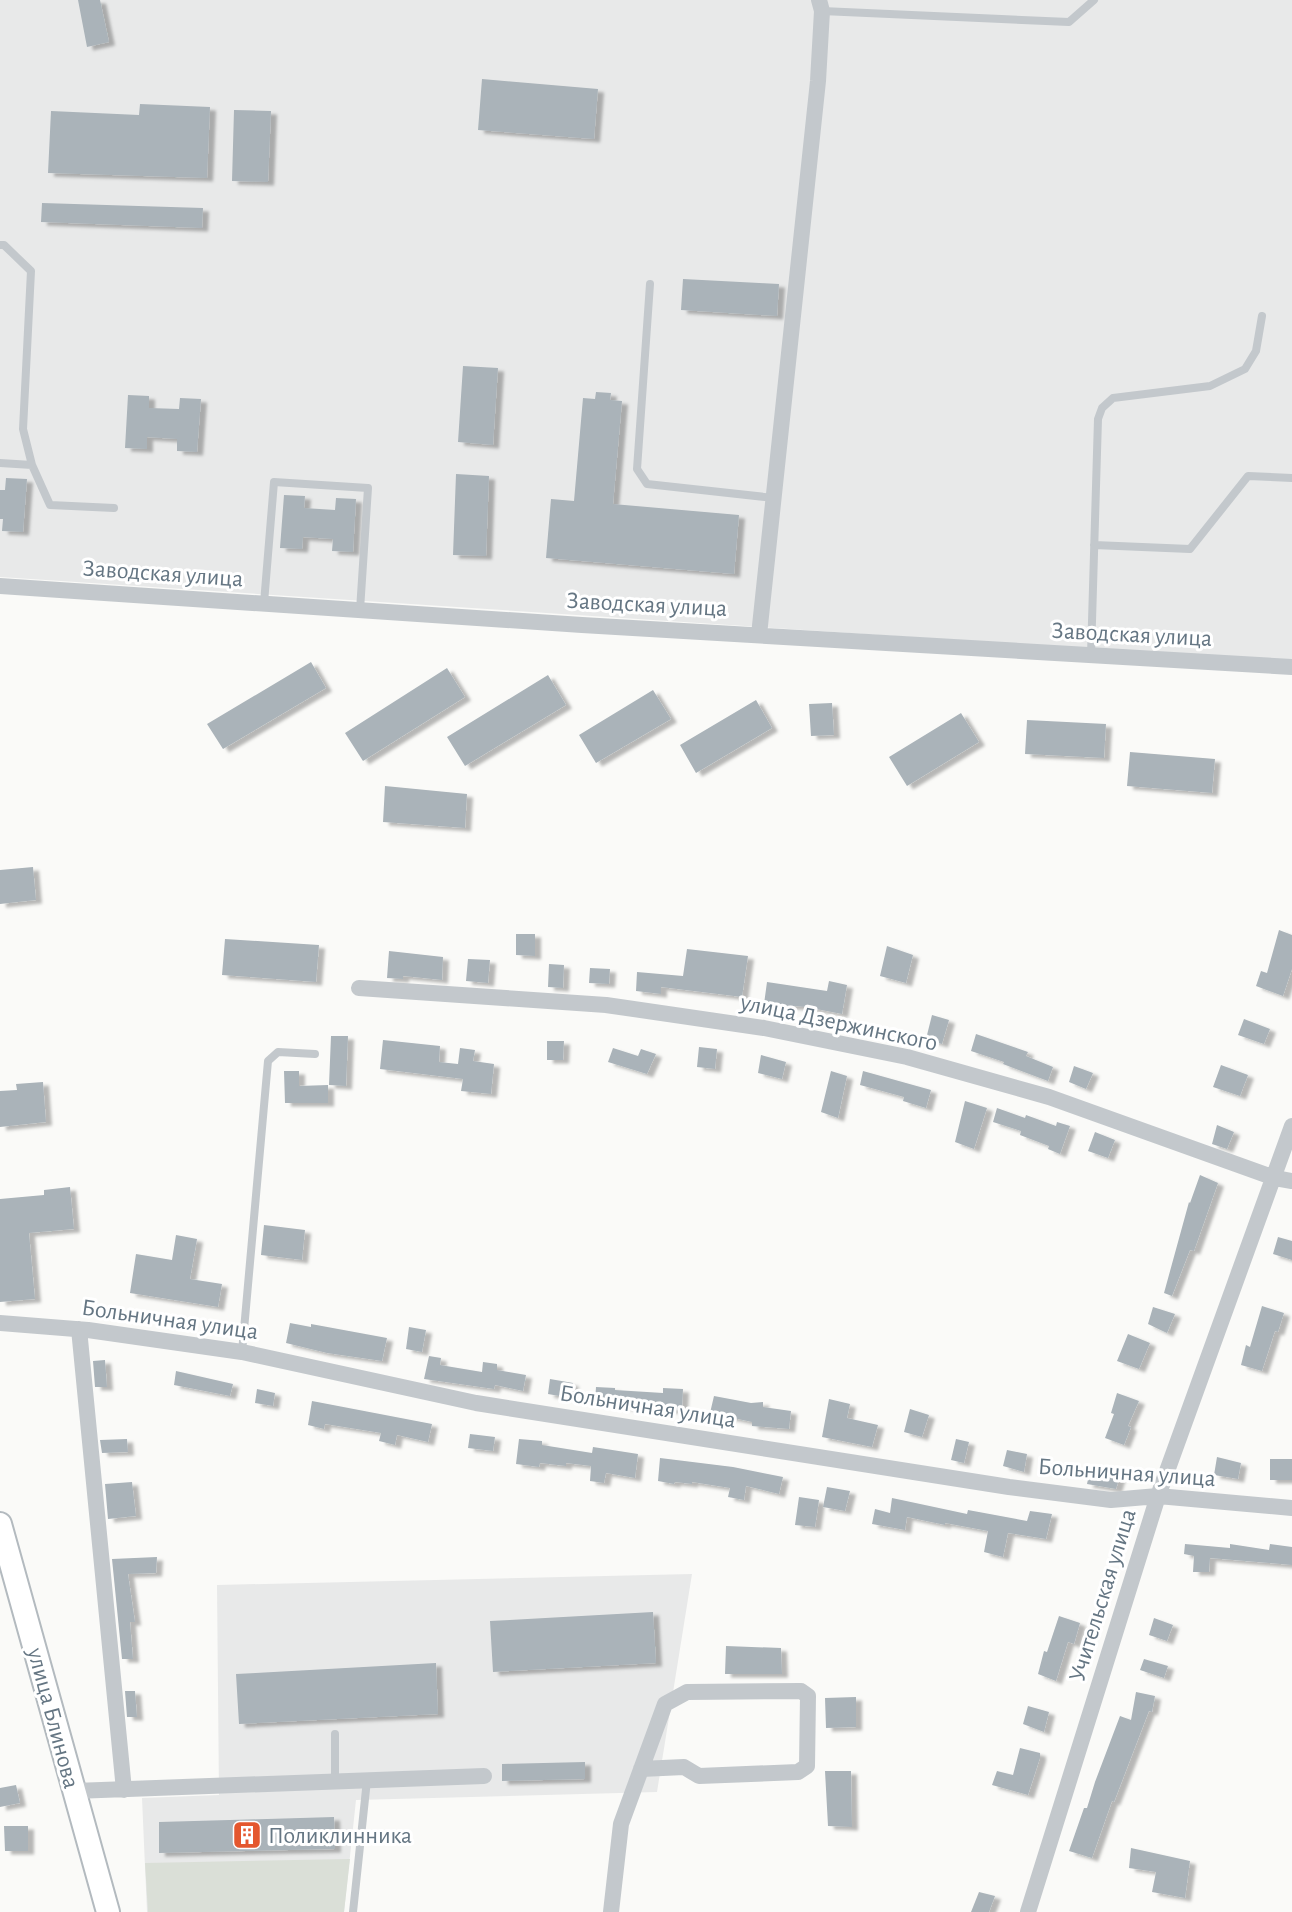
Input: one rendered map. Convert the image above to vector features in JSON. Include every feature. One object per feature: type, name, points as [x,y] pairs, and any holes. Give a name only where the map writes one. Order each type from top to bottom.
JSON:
[{"type":"main road","name":"улица Блинова","points":[[0,1524],[108,1912]]},
{"type":"street","points":[[759,635],[818,81],[821,6]]},
{"type":"street","name":"Заводская улица","points":[[0,586],[1292,667]]},
{"type":"street","name":"улица Дзержинского","points":[[359,988],[606,1005],[764,1028],[907,1057],[1049,1097],[1275,1178],[1292,1181]]},
{"type":"street","name":"Учительская улица","points":[[1028,1912],[1158,1496],[1292,1126]]},
{"type":"street","name":"Больничная улица","points":[[0,1323],[79,1329],[242,1352],[476,1403],[1009,1487],[1111,1500],[1158,1496],[1292,1508]]},
{"type":"street","points":[[79,1329],[124,1790]]},
{"type":"street","points":[[611,1912],[621,1824],[641,1769],[665,1704],[687,1692],[801,1691],[808,1696],[807,1766],[798,1772],[699,1776],[684,1767],[641,1769]]},
{"type":"street","points":[[74,1791],[484,1776]]},
{"type":"lane","points":[[821,6],[1069,22],[1094,0]]},
{"type":"lane","points":[[0,245],[4,245],[31,271],[23,429],[32,465],[50,505],[114,508]]},
{"type":"lane","points":[[650,284],[637,469],[647,484],[774,498]]},
{"type":"lane","points":[[1091,655],[1098,419],[1102,408],[1113,398],[1210,386],[1245,369],[1256,351],[1262,316]]},
{"type":"lane","points":[[0,463],[32,465]]},
{"type":"lane","points":[[1094,545],[1190,549],[1248,476],[1292,478]]},
{"type":"lane","points":[[264,603],[274,482],[368,488],[360,610]]},
{"type":"lane","points":[[242,1352],[268,1061],[278,1053],[315,1054]]},
{"type":"lane","points":[[335,1734],[335,1782]]},
{"type":"lane","points":[[353,1912],[367,1780]]},
{"type":"shaded area","points":[[0,0],[1292,0],[1292,662],[0,577]]},
{"type":"shaded area","points":[[692,1574],[657,1792],[356,1800],[344,1912],[147,1912],[142,1798],[219,1795],[217,1585]]},
{"type":"shaded area","points":[[350,1859],[344,1912],[148,1912],[145,1863]]},
{"type":"building","points":[[78,0],[100,0],[109,42],[87,47]]},
{"type":"building","points":[[482,79],[598,89],[594,139],[478,130]]},
{"type":"building","points":[[140,104],[210,107],[207,178],[48,173],[51,111],[139,115]]},
{"type":"building","points":[[234,110],[271,111],[268,182],[232,181]]},
{"type":"building","points":[[42,203],[203,208],[202,228],[41,222]]},
{"type":"building","points":[[683,279],[779,284],[777,316],[681,310]]},
{"type":"building","points":[[463,366],[498,368],[493,445],[458,442]]},
{"type":"building","points":[[596,392],[611,393],[610,400],[622,401],[613,504],[739,515],[734,574],[546,558],[551,499],[574,501],[583,398],[595,399]]},
{"type":"building","points":[[128,395],[149,396],[149,408],[179,409],[180,398],[201,399],[197,452],[177,451],[177,439],[147,437],[147,449],[125,448]]},
{"type":"building","points":[[456,474],[489,476],[486,556],[453,555]]},
{"type":"building","points":[[6,478],[27,479],[23,532],[2,531],[0,490],[5,490]]},
{"type":"building","points":[[284,495],[305,496],[304,508],[335,510],[336,498],[356,499],[353,552],[332,551],[333,539],[303,537],[302,549],[280,548]]},
{"type":"building","points":[[311,662],[326,688],[223,749],[207,724]]},
{"type":"building","points":[[447,668],[465,697],[363,761],[345,733]]},
{"type":"building","points":[[548,675],[566,705],[465,766],[447,737]]},
{"type":"building","points":[[653,690],[671,719],[596,763],[579,735]]},
{"type":"building","points":[[756,700],[772,728],[696,773],[680,745]]},
{"type":"building","points":[[832,703],[834,735],[811,736],[809,704]]},
{"type":"building","points":[[961,713],[979,742],[907,786],[889,757]]},
{"type":"building","points":[[1027,720],[1106,724],[1104,758],[1025,754]]},
{"type":"building","points":[[1130,752],[1215,759],[1212,793],[1127,786]]},
{"type":"building","points":[[385,786],[467,794],[465,828],[383,822]]},
{"type":"building","points":[[33,867],[36,900],[0,904],[0,870]]},
{"type":"building","points":[[1279,930],[1292,935],[1292,969],[1283,996],[1256,986],[1261,971],[1267,973]]},
{"type":"building","points":[[516,934],[535,934],[535,956],[516,955]]},
{"type":"building","points":[[225,939],[319,945],[316,982],[222,975]]},
{"type":"building","points":[[887,946],[913,955],[906,983],[880,976]]},
{"type":"building","points":[[687,949],[748,956],[742,997],[661,987],[661,994],[636,991],[637,972],[683,976]]},
{"type":"building","points":[[389,951],[443,957],[442,980],[403,976],[403,979],[387,978]]},
{"type":"building","points":[[468,959],[490,960],[488,983],[466,981]]},
{"type":"building","points":[[549,964],[564,965],[563,988],[548,987]]},
{"type":"building","points":[[590,968],[610,969],[609,984],[589,983]]},
{"type":"building","points":[[829,981],[847,985],[842,1014],[806,1007],[764,1004],[767,982],[827,991]]},
{"type":"building","points":[[932,1015],[949,1020],[942,1044],[926,1039]]},
{"type":"building","points":[[1244,1019],[1270,1029],[1264,1044],[1238,1035]]},
{"type":"building","points":[[976,1034],[1028,1052],[1026,1056],[1053,1067],[1048,1081],[971,1051]]},
{"type":"building","points":[[331,1036],[348,1036],[346,1086],[329,1085]]},
{"type":"building","points":[[383,1040],[440,1046],[439,1062],[458,1064],[460,1048],[475,1050],[473,1061],[494,1064],[491,1094],[461,1091],[463,1079],[380,1069]]},
{"type":"building","points":[[547,1041],[564,1041],[563,1060],[547,1060]]},
{"type":"building","points":[[699,1047],[717,1049],[715,1069],[697,1067]]},
{"type":"building","points":[[613,1048],[638,1056],[641,1049],[656,1054],[647,1074],[608,1062]]},
{"type":"building","points":[[761,1055],[786,1062],[782,1079],[758,1073]]},
{"type":"building","points":[[1221,1065],[1248,1075],[1240,1096],[1213,1087]]},
{"type":"building","points":[[1074,1066],[1093,1073],[1086,1089],[1069,1082]]},
{"type":"building","points":[[284,1071],[299,1071],[299,1086],[328,1085],[328,1103],[285,1103]]},
{"type":"building","points":[[831,1071],[847,1076],[838,1118],[821,1112]]},
{"type":"building","points":[[863,1071],[931,1090],[926,1108],[903,1101],[904,1097],[860,1085]]},
{"type":"building","points":[[43,1082],[46,1122],[0,1127],[0,1091],[17,1090],[16,1084]]},
{"type":"building","points":[[965,1101],[987,1108],[974,1149],[955,1142]]},
{"type":"building","points":[[997,1108],[1056,1126],[1057,1122],[1070,1126],[1060,1154],[1048,1149],[1049,1146],[1020,1135],[1021,1131],[993,1122]]},
{"type":"building","points":[[1217,1125],[1234,1132],[1227,1149],[1212,1144]]},
{"type":"building","points":[[1095,1132],[1115,1140],[1108,1158],[1088,1151]]},
{"type":"building","points":[[1200,1175],[1218,1183],[1194,1251],[1190,1250],[1172,1296],[1164,1293],[1189,1202]]},
{"type":"building","points":[[70,1187],[74,1229],[29,1233],[35,1299],[0,1302],[0,1199],[44,1195],[44,1190]]},
{"type":"building","points":[[264,1225],[305,1230],[302,1260],[261,1255]]},
{"type":"building","points":[[176,1235],[197,1239],[190,1279],[222,1284],[218,1307],[130,1293],[136,1254],[172,1260]]},
{"type":"building","points":[[1278,1237],[1292,1241],[1292,1260],[1273,1254]]},
{"type":"building","points":[[1262,1306],[1284,1313],[1278,1332],[1275,1331],[1262,1371],[1241,1365],[1246,1345],[1250,1347]]},
{"type":"building","points":[[1153,1307],[1175,1314],[1167,1333],[1148,1324]]},
{"type":"building","points":[[290,1323],[311,1327],[311,1324],[387,1338],[382,1361],[327,1353],[286,1343]]},
{"type":"building","points":[[409,1327],[426,1330],[422,1352],[406,1349]]},
{"type":"building","points":[[1128,1334],[1150,1343],[1139,1369],[1117,1361]]},
{"type":"building","points":[[429,1356],[441,1358],[440,1365],[482,1372],[483,1362],[497,1364],[497,1370],[526,1375],[523,1391],[495,1385],[494,1389],[424,1379]]},
{"type":"building","points":[[105,1360],[107,1387],[95,1387],[93,1361]]},
{"type":"building","points":[[176,1371],[233,1384],[230,1396],[174,1385]]},
{"type":"building","points":[[550,1379],[573,1383],[571,1398],[548,1394]]},
{"type":"building","points":[[596,1387],[663,1393],[663,1388],[683,1389],[682,1409],[666,1410],[644,1406],[643,1409],[595,1402]]},
{"type":"building","points":[[257,1389],[275,1393],[273,1406],[255,1403]]},
{"type":"building","points":[[1117,1393],[1139,1401],[1128,1426],[1131,1427],[1124,1445],[1105,1438],[1114,1414],[1111,1413]]},
{"type":"building","points":[[714,1396],[751,1403],[763,1402],[763,1407],[791,1411],[789,1429],[752,1426],[752,1422],[710,1413]]},
{"type":"building","points":[[829,1399],[850,1404],[847,1418],[878,1425],[872,1447],[822,1437]]},
{"type":"building","points":[[312,1401],[432,1424],[428,1442],[397,1435],[395,1445],[379,1441],[381,1433],[325,1424],[324,1429],[308,1425]]},
{"type":"building","points":[[910,1409],[929,1415],[922,1437],[904,1432]]},
{"type":"building","points":[[470,1434],[495,1437],[493,1451],[468,1448]]},
{"type":"building","points":[[127,1439],[128,1452],[102,1453],[100,1440]]},
{"type":"building","points":[[519,1439],[542,1441],[542,1445],[592,1453],[593,1447],[638,1454],[635,1478],[606,1473],[604,1483],[590,1481],[591,1466],[540,1463],[539,1467],[516,1464]]},
{"type":"building","points":[[956,1439],[969,1442],[964,1463],[951,1460]]},
{"type":"building","points":[[1007,1450],[1027,1454],[1024,1472],[1003,1466]]},
{"type":"building","points":[[1217,1457],[1241,1463],[1238,1479],[1214,1475]]},
{"type":"building","points":[[660,1458],[733,1467],[783,1477],[779,1494],[746,1486],[744,1500],[728,1497],[730,1488],[692,1482],[692,1484],[675,1482],[674,1484],[658,1481]]},
{"type":"building","points":[[1270,1459],[1292,1459],[1292,1480],[1270,1480]]},
{"type":"building","points":[[1090,1470],[1120,1476],[1116,1489],[1087,1484]]},
{"type":"building","points":[[132,1482],[136,1516],[108,1519],[105,1484]]},
{"type":"building","points":[[827,1487],[850,1491],[845,1511],[823,1507]]},
{"type":"building","points":[[799,1497],[819,1500],[815,1527],[795,1525]]},
{"type":"building","points":[[892,1498],[967,1514],[968,1510],[1027,1521],[1030,1511],[1052,1514],[1046,1539],[1008,1533],[1003,1557],[984,1552],[988,1531],[907,1517],[905,1530],[872,1524],[875,1509],[890,1513]]},
{"type":"building","points":[[1185,1544],[1230,1548],[1230,1544],[1269,1550],[1270,1544],[1292,1547],[1292,1565],[1210,1558],[1209,1572],[1193,1572],[1194,1556],[1184,1554]]},
{"type":"building","points":[[157,1557],[156,1573],[128,1574],[135,1622],[130,1622],[133,1659],[122,1659],[112,1559]]},
{"type":"building","points":[[653,1612],[656,1663],[493,1672],[490,1621]]},
{"type":"building","points":[[1059,1616],[1080,1623],[1074,1644],[1068,1642],[1056,1681],[1038,1674],[1044,1651],[1047,1652]]},
{"type":"building","points":[[1154,1618],[1173,1625],[1167,1641],[1149,1635]]},
{"type":"building","points":[[726,1646],[781,1648],[782,1674],[725,1674]]},
{"type":"building","points":[[1144,1659],[1168,1666],[1164,1678],[1140,1670]]},
{"type":"building","points":[[436,1663],[438,1714],[239,1724],[236,1674]]},
{"type":"building","points":[[125,1691],[135,1691],[137,1717],[127,1717]]},
{"type":"building","points":[[1136,1692],[1155,1696],[1152,1712],[1149,1711],[1114,1802],[1112,1801],[1092,1858],[1069,1851],[1120,1716],[1131,1720]]},
{"type":"building","points":[[856,1697],[856,1727],[826,1728],[825,1698]]},
{"type":"building","points":[[1028,1706],[1049,1712],[1044,1732],[1023,1724]]},
{"type":"building","points":[[1020,1748],[1040,1753],[1028,1795],[992,1785],[997,1771],[1013,1775]]},
{"type":"building","points":[[585,1762],[585,1779],[502,1781],[502,1764]]},
{"type":"building","points":[[825,1771],[851,1771],[852,1827],[828,1826]]},
{"type":"building","points":[[16,1785],[20,1803],[0,1807],[0,1788]]},
{"type":"building","name":"Поликлинника","points":[[334,1817],[335,1849],[159,1853],[159,1822]]},
{"type":"building","points":[[4,1826],[28,1826],[28,1851],[5,1851]]},
{"type":"building","points":[[1131,1848],[1190,1861],[1185,1898],[1152,1892],[1156,1872],[1129,1868]]},
{"type":"building","points":[[979,1892],[995,1896],[989,1912],[971,1912]]},
{"type":"place","name":"Поликлинника","points":[[247,1835]]}]
